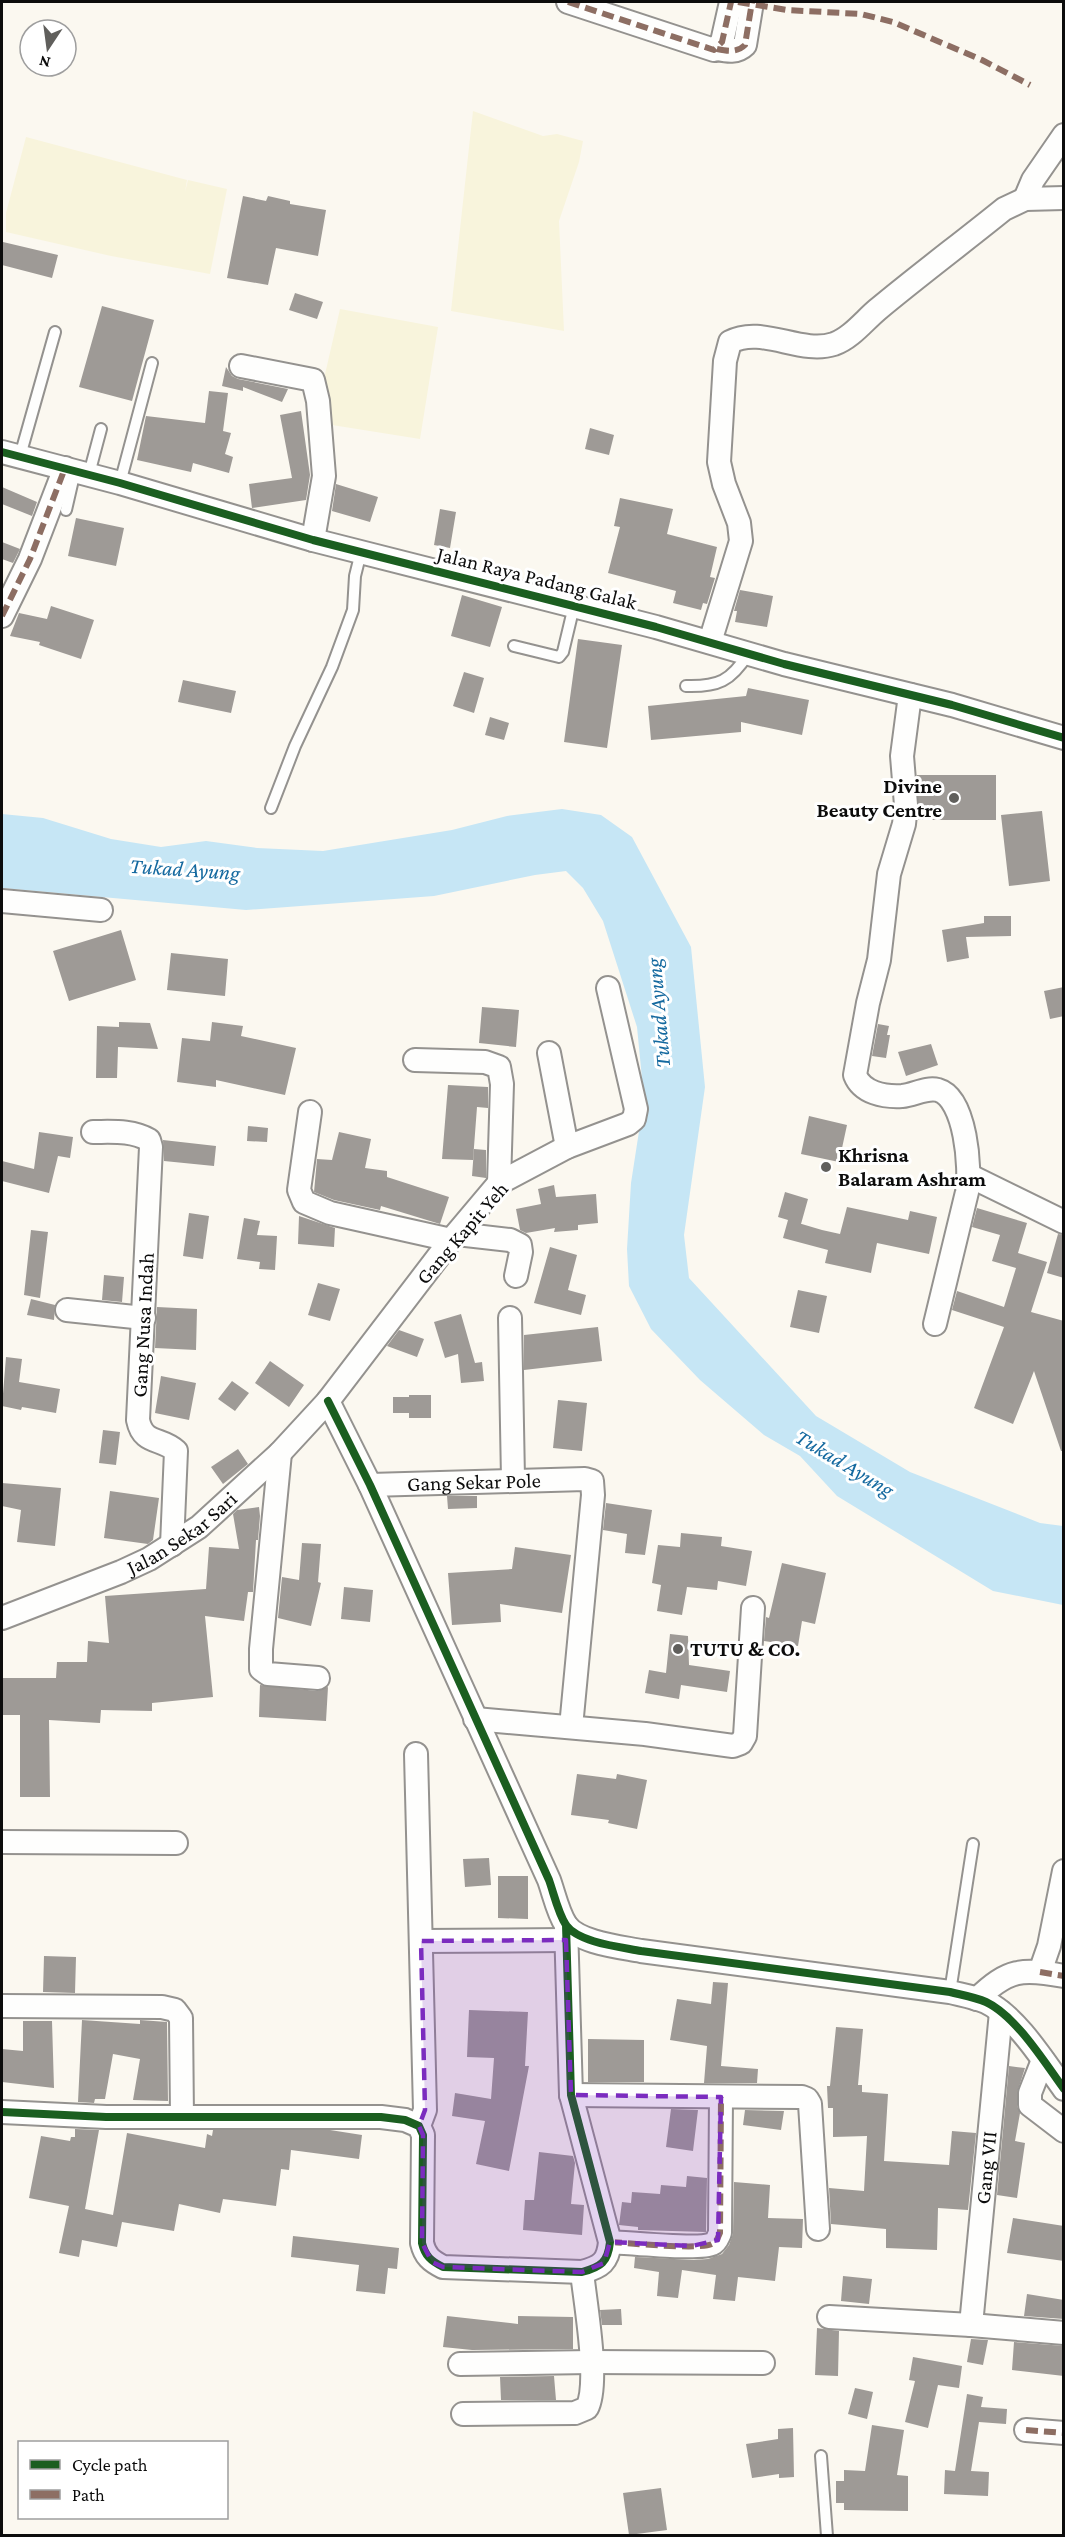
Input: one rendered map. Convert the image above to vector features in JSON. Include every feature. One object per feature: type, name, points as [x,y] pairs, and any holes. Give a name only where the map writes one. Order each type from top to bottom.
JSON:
[{"type":"street","points":[[568,2],[648,26],[709,49],[732,51],[745,45],[752,2]]},
{"type":"street","points":[[717,49],[722,42],[731,2]]},
{"type":"street","points":[[1025,199],[1033,180],[1064,135]]},
{"type":"street","points":[[710,642],[741,541],[739,523],[724,484],[719,462],[725,361],[730,342],[747,337],[793,345],[834,344],[846,337],[876,310],[1004,209],[1025,199],[1064,198]]},
{"type":"street","points":[[241,366],[313,380],[318,401],[324,476],[313,540]]},
{"type":"street","name":"Jalan Raya Padang Galak","points":[[11,454],[120,483],[313,540],[574,606],[1064,738]]},
{"type":"street","points":[[2,616],[76,471]]},
{"type":"street","points":[[910,695],[902,756],[906,805],[904,824],[889,874],[881,951],[868,1003],[855,1075],[858,1083],[875,1094],[902,1096],[928,1089],[943,1092],[954,1105],[966,1137],[970,1176],[962,1221],[935,1324]]},
{"type":"street","points":[[2,901],[101,910]]},
{"type":"street","name":"Gang Kapit Yeh","points":[[328,1401],[454,1237],[499,1183],[567,1147],[628,1124],[636,1114],[608,988]]},
{"type":"street","points":[[549,1053],[567,1147]]},
{"type":"street","points":[[415,1060],[463,1060],[499,1066],[502,1084],[499,1183]]},
{"type":"street","points":[[310,1112],[299,1190],[304,1202],[330,1214],[454,1237],[510,1240],[520,1245],[521,1252],[516,1275]]},
{"type":"street","name":"Gang Nusa Indah","points":[[93,1132],[130,1133],[149,1140],[152,1159],[138,1420],[140,1430],[146,1437],[172,1447],[176,1451],[172,1545]]},
{"type":"street","points":[[970,1176],[1064,1222]]},
{"type":"street","points":[[67,1310],[144,1318]]},
{"type":"street","points":[[510,1318],[513,1479]]},
{"type":"street","points":[[2,2112],[182,2117],[381,2117],[405,2120],[419,2126],[423,2135],[422,2243],[424,2252],[432,2262],[443,2267],[582,2272],[597,2268],[604,2263],[609,2254],[610,2242],[571,2095],[566,1933],[549,1880],[370,1485],[328,1401]]},
{"type":"street","name":"Jalan Sekar Sari","points":[[2,1618],[121,1572],[172,1545],[199,1527],[280,1453],[328,1401]]},
{"type":"street","points":[[280,1453],[260,1665],[261,1669],[268,1674],[318,1678]]},
{"type":"street","name":"Gang Sekar Pole","points":[[370,1485],[513,1479],[592,1481],[593,1495],[571,1727]]},
{"type":"street","points":[[475,1719],[645,1734],[733,1746],[741,1743],[745,1736],[753,1608]]},
{"type":"street","points":[[416,1754],[425,2110],[419,2126]]},
{"type":"street","points":[[2,1842],[176,1843]]},
{"type":"street","points":[[1040,1972],[1049,1946],[1064,1871]]},
{"type":"street","points":[[421,1941],[576,1933],[597,1942],[641,1951],[950,1992],[987,2002],[1001,2012],[1043,2060],[1064,2089]]},
{"type":"street","points":[[976,1999],[1003,1976],[1040,1972],[1064,1976]]},
{"type":"street","points":[[2,2006],[162,2007],[175,2010],[181,2018],[182,2117]]},
{"type":"street","name":"Gang VII","points":[[971,2325],[1001,2012]]},
{"type":"street","points":[[1043,2060],[1030,2093],[1030,2105],[1064,2131]]},
{"type":"street","points":[[571,2095],[802,2097],[807,2099],[810,2104],[818,2229]]},
{"type":"street","points":[[610,2242],[692,2246],[713,2244],[718,2240],[720,2233],[721,2097]]},
{"type":"street","points":[[463,2414],[575,2413],[587,2408],[591,2401],[591,2362],[582,2272]]},
{"type":"street","points":[[829,2317],[1064,2333]]},
{"type":"street","points":[[460,2364],[591,2362],[763,2364]]},
{"type":"street","points":[[1026,2430],[1064,2433]]},
{"type":"lane","points":[[11,454],[55,332]]},
{"type":"lane","points":[[120,483],[152,363]]},
{"type":"lane","points":[[66,510],[76,471],[101,429]]},
{"type":"lane","points":[[271,808],[295,746],[332,667],[353,610],[355,576],[361,552]]},
{"type":"lane","points":[[514,646],[559,657],[563,652],[574,606]]},
{"type":"lane","points":[[686,686],[712,685],[722,681],[736,672],[748,654]]},
{"type":"lane","points":[[950,1992],[973,1844]]},
{"type":"lane","points":[[821,2456],[827,2535]]},
{"type":"highlighted area","points":[[566,1940],[571,2095],[721,2097],[718,2240],[692,2246],[610,2242],[604,2263],[582,2272],[443,2267],[432,2262],[422,2243],[423,2135],[419,2126],[425,2110],[421,1941]]},
{"type":"shaded area","points":[[473,111],[543,136],[557,134],[583,141],[579,162],[559,221],[564,331],[451,311]]},
{"type":"shaded area","points":[[26,137],[187,180],[185,192],[188,180],[227,189],[210,274],[111,256],[6,232],[6,213]]},
{"type":"shaded area","points":[[340,309],[438,327],[420,439],[332,425],[323,383]]},
{"type":"water","name":"Tukad Ayung","points":[[562,809],[601,815],[632,837],[691,947],[705,1087],[684,1235],[689,1278],[816,1416],[910,1472],[1040,1523],[1063,1526],[1063,1605],[993,1591],[837,1496],[800,1456],[764,1435],[700,1380],[651,1329],[629,1286],[627,1249],[631,1183],[644,1099],[637,1027],[603,921],[583,888],[566,871],[535,875],[434,896],[246,910],[2,888],[2,814],[43,818],[111,839],[161,847],[206,841],[257,848],[323,851],[452,830],[507,816]]},
{"type":"building","points":[[243,196],[266,201],[268,196],[290,201],[290,204],[326,210],[318,256],[276,248],[268,285],[227,278]]},
{"type":"building","points":[[3,242],[58,255],[52,278],[2,265]]},
{"type":"building","points":[[295,293],[323,302],[317,319],[289,310]]},
{"type":"building","points":[[102,306],[154,320],[132,401],[79,387]]},
{"type":"building","points":[[226,367],[232,376],[238,379],[288,389],[282,402],[243,387],[243,391],[222,386]]},
{"type":"building","points":[[209,391],[228,393],[223,431],[231,433],[225,454],[233,457],[229,473],[193,463],[191,472],[137,460],[146,416],[205,423]]},
{"type":"building","points":[[301,411],[310,475],[306,500],[252,508],[249,484],[292,478],[280,415]]},
{"type":"building","points":[[590,428],[614,435],[609,455],[585,449]]},
{"type":"building","points":[[336,484],[378,497],[370,522],[332,511]]},
{"type":"building","points":[[2,487],[37,502],[32,516],[2,504]]},
{"type":"building","points":[[620,498],[673,509],[667,534],[717,547],[710,577],[715,578],[707,604],[703,603],[701,610],[673,603],[676,591],[608,573],[620,527],[614,526]]},
{"type":"building","points":[[440,509],[456,512],[450,548],[434,545]]},
{"type":"building","points":[[76,518],[124,528],[116,566],[68,556]]},
{"type":"building","points":[[2,542],[20,549],[13,563],[2,559]]},
{"type":"building","points":[[740,590],[773,596],[767,627],[735,622],[737,611],[734,611]]},
{"type":"building","points":[[462,595],[502,607],[490,647],[451,636]]},
{"type":"building","points":[[51,606],[94,620],[81,659],[39,645],[40,642],[10,636],[19,613],[47,619]]},
{"type":"building","points":[[578,639],[622,645],[607,748],[564,742]]},
{"type":"building","points":[[464,672],[484,678],[474,713],[453,706]]},
{"type":"building","points":[[183,680],[236,691],[231,713],[178,702]]},
{"type":"building","points":[[748,688],[809,700],[802,735],[741,722],[741,732],[651,740],[648,706],[746,696]]},
{"type":"building","points":[[490,717],[509,723],[504,740],[485,735]]},
{"type":"building","name":"Divine Beauty Centre","points":[[917,775],[996,775],[996,820],[918,820]]},
{"type":"building","points":[[1042,811],[1050,881],[1009,886],[1001,815]]},
{"type":"building","points":[[984,916],[1011,916],[1011,936],[966,937],[969,958],[947,962],[942,930],[984,923]]},
{"type":"building","points":[[121,930],[136,980],[69,1001],[53,951]]},
{"type":"building","points":[[171,953],[228,959],[225,996],[167,990]]},
{"type":"building","points":[[1064,987],[1064,1016],[1050,1019],[1044,991]]},
{"type":"building","points":[[482,1007],[519,1010],[516,1047],[479,1043]]},
{"type":"building","points":[[119,1022],[150,1023],[158,1049],[118,1047],[117,1078],[96,1078],[97,1026],[119,1027]]},
{"type":"building","points":[[212,1022],[243,1026],[241,1036],[296,1048],[285,1095],[216,1080],[216,1087],[177,1082],[182,1038],[210,1041]]},
{"type":"building","points":[[878,1024],[889,1026],[887,1035],[890,1035],[886,1058],[872,1056]]},
{"type":"building","points":[[931,1044],[938,1065],[906,1076],[898,1052]]},
{"type":"building","points":[[448,1085],[488,1087],[488,1108],[477,1107],[473,1160],[442,1159]]},
{"type":"building","points":[[809,1116],[847,1125],[839,1162],[801,1154]]},
{"type":"building","points":[[248,1126],[268,1128],[267,1142],[247,1141]]},
{"type":"building","points":[[39,1132],[73,1137],[70,1158],[58,1156],[49,1193],[2,1181],[2,1161],[34,1169]]},
{"type":"building","points":[[339,1132],[371,1139],[365,1168],[387,1171],[387,1177],[449,1197],[440,1224],[381,1206],[380,1210],[334,1200],[314,1192],[317,1159],[332,1160]]},
{"type":"building","points":[[163,1140],[216,1146],[214,1166],[164,1161]]},
{"type":"building","points":[[474,1149],[486,1150],[486,1178],[472,1176]]},
{"type":"building","points":[[554,1185],[556,1197],[596,1194],[598,1223],[578,1225],[578,1230],[554,1232],[555,1228],[526,1233],[520,1230],[516,1209],[541,1204],[538,1189]]},
{"type":"building","points":[[785,1192],[808,1199],[801,1224],[840,1234],[847,1207],[908,1220],[910,1211],[937,1217],[929,1254],[877,1243],[871,1273],[825,1263],[828,1250],[783,1238],[788,1220],[778,1217]]},
{"type":"building","points":[[977,1208],[1027,1223],[1018,1253],[1047,1262],[1031,1312],[1064,1321],[1064,1451],[1061,1451],[1034,1371],[1013,1424],[974,1408],[1004,1327],[952,1310],[957,1291],[1004,1307],[1016,1268],[992,1261],[1000,1235],[972,1227]]},
{"type":"building","points":[[189,1213],[209,1216],[203,1259],[183,1256]]},
{"type":"building","points":[[299,1216],[335,1228],[334,1247],[298,1244]]},
{"type":"building","points":[[244,1218],[260,1221],[257,1235],[277,1236],[275,1270],[259,1269],[260,1262],[237,1259]]},
{"type":"building","points":[[31,1230],[48,1232],[40,1298],[24,1295]]},
{"type":"building","points":[[1058,1234],[1064,1235],[1064,1278],[1047,1273]]},
{"type":"building","points":[[550,1247],[577,1255],[568,1290],[586,1295],[581,1315],[534,1303]]},
{"type":"building","points":[[104,1275],[124,1277],[122,1302],[102,1300]]},
{"type":"building","points":[[318,1283],[340,1289],[330,1321],[308,1315]]},
{"type":"building","points":[[798,1290],[827,1296],[819,1333],[790,1327]]},
{"type":"building","points":[[31,1299],[55,1305],[54,1320],[27,1315]]},
{"type":"building","points":[[157,1307],[197,1309],[196,1350],[155,1348]]},
{"type":"building","points":[[461,1314],[475,1363],[482,1362],[484,1381],[461,1383],[458,1354],[445,1358],[434,1322]]},
{"type":"building","points":[[598,1327],[602,1361],[524,1370],[524,1335]]},
{"type":"building","points":[[399,1330],[424,1339],[417,1357],[387,1346]]},
{"type":"building","points":[[6,1357],[22,1359],[19,1382],[60,1389],[56,1413],[2,1406]]},
{"type":"building","points":[[270,1361],[304,1385],[289,1407],[255,1383]]},
{"type":"building","points":[[161,1376],[196,1383],[189,1420],[155,1413]]},
{"type":"building","points":[[232,1381],[249,1393],[235,1411],[218,1399]]},
{"type":"building","points":[[409,1395],[431,1395],[431,1418],[409,1418],[409,1413],[393,1413],[393,1397],[409,1397]]},
{"type":"building","points":[[558,1400],[587,1403],[582,1451],[553,1448]]},
{"type":"building","points":[[103,1430],[120,1432],[116,1465],[99,1463]]},
{"type":"building","points":[[238,1449],[248,1464],[223,1484],[211,1467]]},
{"type":"building","points":[[2,1483],[61,1488],[55,1546],[17,1542],[21,1510],[2,1506]]},
{"type":"building","points":[[110,1491],[159,1498],[153,1540],[148,1544],[104,1538]]},
{"type":"building","points":[[447,1496],[477,1496],[477,1508],[448,1509]]},
{"type":"building","points":[[606,1503],[652,1510],[645,1555],[625,1553],[627,1534],[603,1530]]},
{"type":"building","points":[[259,1507],[253,1592],[248,1592],[244,1621],[205,1616],[213,1697],[152,1703],[152,1711],[101,1710],[100,1723],[49,1720],[50,1797],[20,1797],[20,1715],[2,1715],[2,1678],[56,1678],[57,1662],[87,1662],[88,1641],[109,1643],[105,1596],[206,1589],[209,1547],[239,1549],[233,1514],[237,1510]]},
{"type":"building","points":[[681,1533],[722,1537],[721,1546],[752,1551],[746,1586],[718,1581],[717,1590],[687,1587],[682,1615],[657,1611],[661,1585],[652,1583],[658,1545],[680,1547]]},
{"type":"building","points":[[302,1543],[321,1544],[318,1582],[321,1583],[311,1626],[278,1618],[282,1577],[299,1580]]},
{"type":"building","points":[[515,1547],[571,1555],[562,1613],[500,1604],[501,1622],[452,1625],[448,1573],[512,1569]]},
{"type":"building","points":[[782,1563],[826,1573],[815,1624],[802,1621],[798,1646],[764,1641],[766,1617],[769,1618]]},
{"type":"building","points":[[344,1587],[373,1590],[370,1622],[341,1619]]},
{"type":"building","points":[[670,1634],[688,1636],[689,1665],[730,1671],[727,1692],[681,1685],[679,1699],[645,1693],[649,1670],[666,1673]]},
{"type":"building","points":[[260,1685],[317,1691],[328,1687],[326,1721],[259,1717]]},
{"type":"building","points":[[577,1774],[616,1779],[617,1774],[647,1780],[637,1829],[608,1823],[609,1820],[571,1815]]},
{"type":"building","points":[[489,1858],[491,1885],[465,1887],[463,1859]]},
{"type":"building","points":[[498,1876],[528,1876],[528,1919],[498,1918]]},
{"type":"building","points":[[44,1956],[76,1957],[75,1993],[43,1992]]},
{"type":"building","points":[[713,1982],[728,1983],[721,2066],[758,2069],[757,2083],[704,2083],[707,2046],[670,2040],[677,1999],[711,2004]]},
{"type":"building","points":[[469,2010],[528,2012],[525,2066],[529,2066],[509,2171],[476,2164],[485,2121],[452,2116],[455,2093],[491,2099],[494,2058],[467,2057]]},
{"type":"building","points":[[82,2020],[140,2024],[140,2020],[167,2022],[168,2101],[133,2100],[140,2059],[113,2054],[105,2099],[95,2099],[94,2103],[78,2102]]},
{"type":"building","points":[[23,2021],[52,2021],[54,2088],[2,2082],[2,2049],[23,2051]]},
{"type":"building","points":[[836,2027],[863,2029],[858,2085],[862,2085],[862,2092],[888,2094],[884,2161],[949,2165],[952,2131],[976,2133],[968,2210],[938,2208],[937,2250],[886,2248],[886,2229],[831,2224],[829,2188],[864,2191],[867,2136],[833,2137],[833,2108],[828,2108],[827,2086],[830,2086]]},
{"type":"building","points":[[588,2039],[644,2040],[644,2082],[588,2082]]},
{"type":"building","points":[[1009,2066],[1025,2068],[1017,2093],[1017,2106],[1020,2113],[1015,2141],[1025,2143],[1017,2198],[997,2195]]},
{"type":"building","points":[[671,2109],[698,2110],[693,2151],[666,2147]]},
{"type":"building","points":[[745,2110],[784,2111],[781,2130],[743,2125]]},
{"type":"building","points":[[75,2129],[99,2130],[85,2209],[113,2215],[127,2133],[205,2148],[207,2134],[212,2136],[213,2130],[330,2130],[362,2135],[359,2159],[291,2150],[289,2170],[281,2169],[276,2206],[223,2199],[220,2213],[179,2204],[174,2231],[122,2222],[117,2247],[82,2240],[79,2257],[59,2253],[69,2206],[29,2198],[41,2136],[70,2141],[71,2137],[75,2137]]},
{"type":"building","points":[[539,2152],[573,2156],[575,2163],[571,2204],[584,2205],[582,2235],[523,2230],[525,2200],[534,2200]]},
{"type":"building","points":[[687,2176],[707,2178],[706,2232],[638,2230],[638,2227],[619,2225],[622,2202],[631,2203],[632,2192],[660,2194],[661,2185],[686,2187]]},
{"type":"building","points":[[734,2182],[770,2185],[768,2218],[803,2219],[802,2248],[779,2247],[775,2281],[738,2277],[735,2301],[713,2299],[716,2275],[682,2270],[678,2298],[657,2296],[659,2272],[634,2268],[635,2257],[694,2260],[708,2259],[722,2254],[733,2234]]},
{"type":"building","points":[[1013,2218],[1064,2226],[1064,2261],[1007,2253]]},
{"type":"building","points":[[293,2236],[399,2248],[397,2269],[388,2268],[385,2294],[356,2291],[359,2265],[291,2257]]},
{"type":"building","points":[[843,2276],[872,2279],[869,2304],[841,2301]]},
{"type":"building","points":[[1027,2294],[1064,2300],[1064,2319],[1024,2316]]},
{"type":"building","points":[[621,2309],[622,2325],[602,2325],[600,2310]]},
{"type":"building","points":[[447,2316],[518,2324],[518,2316],[573,2317],[573,2349],[472,2350],[443,2347]]},
{"type":"building","points":[[817,2328],[839,2331],[838,2376],[815,2375]]},
{"type":"building","points":[[971,2339],[988,2340],[983,2365],[967,2362]]},
{"type":"building","points":[[1014,2342],[1064,2346],[1064,2376],[1012,2370]]},
{"type":"building","points":[[913,2357],[962,2366],[959,2388],[938,2385],[928,2428],[905,2422],[915,2381],[909,2380]]},
{"type":"building","points":[[554,2376],[556,2400],[501,2400],[500,2377]]},
{"type":"building","points":[[855,2388],[873,2392],[867,2419],[848,2414]]},
{"type":"building","points":[[967,2394],[983,2397],[981,2407],[1007,2409],[1006,2424],[979,2422],[971,2471],[989,2472],[988,2496],[944,2494],[945,2470],[955,2471]]},
{"type":"building","points":[[872,2425],[904,2430],[897,2475],[908,2476],[908,2511],[844,2510],[844,2503],[836,2503],[836,2481],[844,2481],[844,2470],[865,2471]]},
{"type":"building","points":[[793,2428],[794,2477],[779,2478],[779,2474],[752,2478],[746,2444],[778,2439],[778,2429]]},
{"type":"building","points":[[661,2488],[667,2530],[629,2535],[623,2493]]},
{"type":"marked path","points":[[568,2],[714,50],[722,42],[731,2]]},
{"type":"marked path","points":[[738,2],[787,10],[861,14],[893,22],[982,60],[1030,85]]},
{"type":"marked path","points":[[717,49],[728,51],[742,48],[745,45],[752,2]]},
{"type":"marked path","points":[[2,616],[30,559],[65,468]]},
{"type":"marked path","points":[[1040,1972],[1064,1976]]},
{"type":"marked path","points":[[610,2242],[705,2246],[716,2241],[720,2233],[721,2097]]},
{"type":"marked path","points":[[1026,2430],[1064,2433]]},
{"type":"cycle path","points":[[2,452],[120,483],[313,540],[656,627],[784,664],[952,705],[1064,738]]},
{"type":"cycle path","points":[[328,1401],[370,1485],[549,1880],[561,1915],[572,1931],[590,1940],[641,1951],[950,1992],[977,1999],[997,2009],[1019,2029],[1064,2089]]},
{"type":"cycle path","points":[[2,2112],[106,2117],[381,2117],[405,2120],[419,2126],[423,2135],[422,2243],[432,2260],[443,2267],[582,2272],[589,2270],[602,2263],[610,2242],[571,2095],[566,1925]]},
{"type":"place","name":"Divine Beauty Centre","points":[[954,798]]},
{"type":"place","name":"Khrisna Balaram Ashram","points":[[826,1167]]},
{"type":"place","name":"TUTU & CO.","points":[[678,1649]]}]
